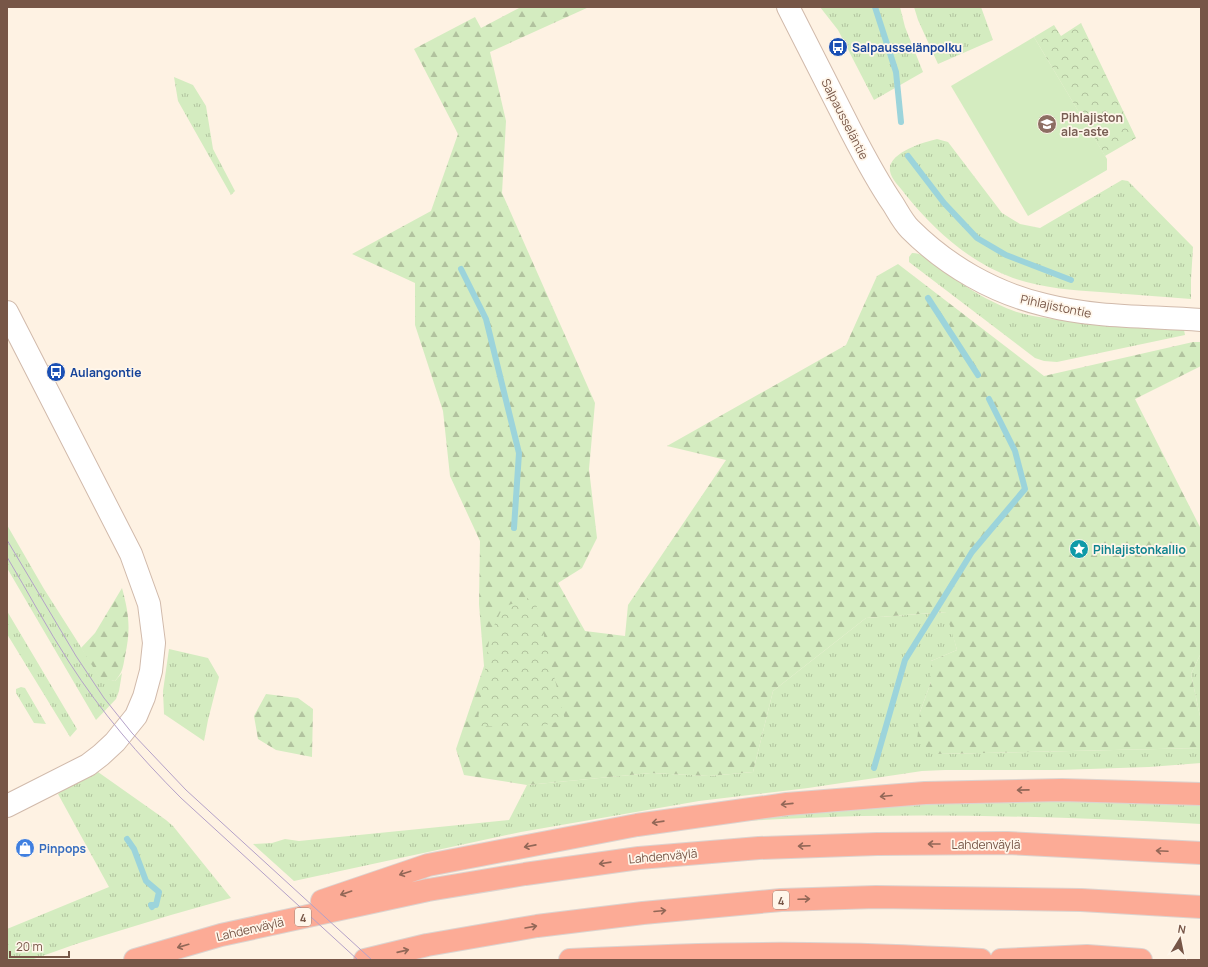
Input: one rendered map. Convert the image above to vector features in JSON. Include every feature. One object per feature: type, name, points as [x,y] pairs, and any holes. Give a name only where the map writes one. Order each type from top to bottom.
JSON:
[{"type":"highway","points":[[1062,790],[1201,779]]},
{"type":"highway","points":[[221,935],[428,865],[638,825],[787,804],[925,792],[1062,790],[1201,794]]},
{"type":"highway","name":"Lahdenväylä","points":[[135,960],[221,935],[428,890],[525,874],[638,858],[758,848],[877,844],[1007,843],[1201,853]]},
{"type":"highway","name":"4","points":[[365,960],[428,945],[537,926],[642,913],[781,900],[876,897],[1081,900],[1201,907]]},
{"type":"highway","points":[[570,960],[644,956],[809,954],[896,955],[982,960]]},
{"type":"highway","points":[[1001,960],[1087,956],[1141,960]]},
{"type":"street","name":"Salpausseläntie","points":[[788,7],[866,161],[909,228]]},
{"type":"street","name":"Pihlajistontie","points":[[909,228],[934,251],[957,268],[982,282],[1014,296],[1046,306],[1093,314],[1201,320]]},
{"type":"street","points":[[7,312],[131,554],[149,604],[154,642],[151,671],[144,697],[136,716],[122,735],[88,765],[7,806]]},
{"type":"green space","points":[[521,7],[589,7],[490,52],[506,121],[502,193],[595,403],[589,469],[597,538],[582,568],[558,583],[585,631],[625,636],[628,605],[726,460],[667,446],[846,345],[877,276],[898,264],[1044,376],[1193,342],[1201,342],[1201,366],[1135,399],[1201,529],[1201,653],[1191,674],[1201,721],[1201,748],[937,754],[917,741],[920,712],[931,682],[931,661],[957,650],[946,612],[866,618],[773,691],[753,772],[709,776],[651,773],[527,785],[464,775],[456,749],[484,666],[479,604],[480,541],[450,476],[443,411],[415,325],[415,283],[352,254],[431,211],[458,134],[414,49],[475,17],[481,28]]},
{"type":"green space","points":[[820,7],[900,7],[905,27],[923,72],[874,100],[838,30]]},
{"type":"green space","points":[[914,7],[981,7],[993,40],[938,64],[918,20]]},
{"type":"green space","points":[[1081,23],[1136,138],[1105,156],[1034,37],[1054,25],[1061,36]]},
{"type":"green space","points":[[1034,37],[1107,159],[1107,170],[1028,216],[951,86]]},
{"type":"green space","points":[[174,77],[193,85],[206,106],[213,149],[235,191],[231,195],[178,101]]},
{"type":"green space","points":[[937,139],[948,142],[1002,213],[1020,224],[1040,228],[1122,180],[1128,181],[1193,247],[1191,299],[1045,286],[1013,278],[967,254],[953,244],[928,220],[898,186],[890,171],[894,159],[900,154],[908,149]]},
{"type":"green space","points":[[912,253],[918,254],[930,260],[953,278],[985,298],[1020,313],[1044,318],[1093,324],[1184,330],[1185,335],[1057,362],[1044,361],[1035,358],[909,262],[909,257]]},
{"type":"green space","points":[[7,525],[44,589],[100,677],[115,681],[122,673],[116,699],[96,720],[7,568]]},
{"type":"green space","points":[[122,588],[128,614],[129,629],[122,669],[120,675],[115,681],[100,678],[81,648],[95,633]]},
{"type":"green space","points":[[534,596],[565,720],[533,728],[477,726],[490,634],[503,607]]},
{"type":"green space","points":[[7,611],[77,729],[70,737],[7,634]]},
{"type":"green space","points":[[947,612],[957,650],[931,661],[931,682],[920,712],[937,754],[1201,748],[1201,763],[1149,767],[1059,770],[922,771],[808,788],[699,801],[521,832],[294,881],[253,844],[272,843],[285,839],[299,841],[509,820],[527,785],[651,773],[709,776],[753,772],[773,691],[866,618]]},
{"type":"green space","points":[[169,649],[208,658],[219,677],[204,741],[164,714],[163,691]]},
{"type":"green space","points":[[1201,653],[1201,721],[1191,674]]},
{"type":"green space","points":[[21,687],[25,688],[46,724],[34,723],[16,693],[16,689]]},
{"type":"green space","points":[[266,694],[298,698],[313,709],[312,757],[276,750],[258,739],[254,716]]},
{"type":"green space","points":[[98,772],[173,826],[231,898],[76,944],[31,960],[7,960],[7,929],[109,887],[58,794],[67,787]]},
{"type":"green space","points":[[975,799],[1201,801],[1201,824],[1074,818],[989,816],[843,816],[719,822],[887,805]]},
{"type":"waterway","points":[[875,7],[896,72],[901,122]]},
{"type":"waterway","points":[[908,156],[944,203],[977,238],[1006,255],[1071,280]]},
{"type":"waterway","points":[[461,269],[486,319],[519,453],[514,528]]},
{"type":"waterway","points":[[928,298],[978,375]]},
{"type":"waterway","points":[[874,768],[905,660],[972,552],[1025,489],[1015,451],[989,399]]},
{"type":"waterway","points":[[127,839],[134,849],[146,881],[159,892],[156,905],[151,905],[152,907]]},
{"type":"tram line","points":[[7,540],[76,656],[104,698],[132,733],[186,790],[372,960]]},
{"type":"tram line","points":[[7,557],[69,662],[107,716],[121,733],[181,798],[358,960]]},
{"type":"place","name":"Salpausselänpolku","points":[[838,47]]},
{"type":"place","name":"Pihlajiston ala-aste","points":[[1047,124]]},
{"type":"place","name":"Aulangontie","points":[[56,372]]},
{"type":"place","name":"Pihlajistonkallio","points":[[1079,549]]},
{"type":"place","name":"Pinpops","points":[[25,848]]}]
